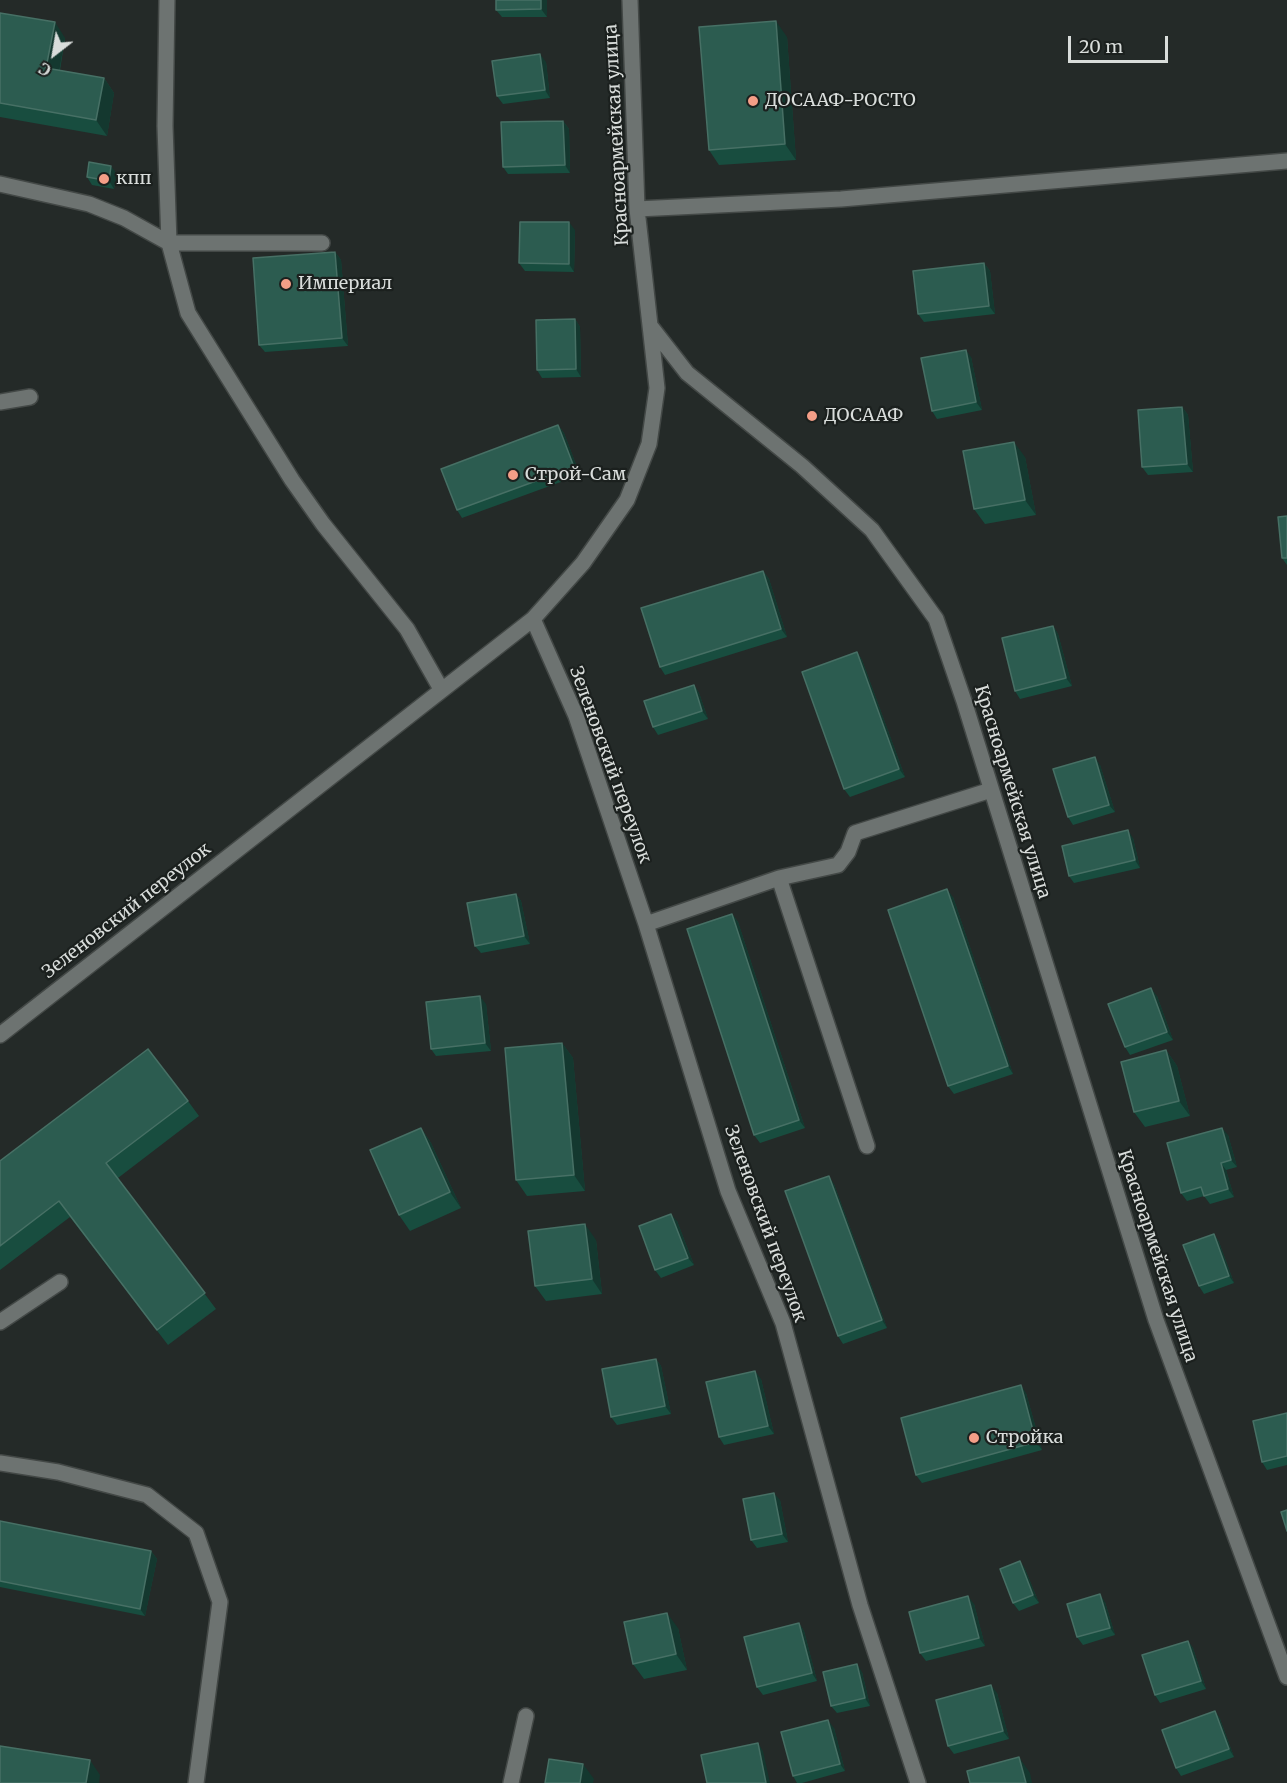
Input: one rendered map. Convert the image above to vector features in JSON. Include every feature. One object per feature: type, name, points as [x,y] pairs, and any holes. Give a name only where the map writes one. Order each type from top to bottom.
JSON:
[{"type":"street","points":[[167,0],[165,126],[169,243],[188,313],[292,480],[323,524],[407,629],[441,689]]},
{"type":"street","name":"Красноармейская улица","points":[[630,0],[637,209],[652,328],[687,372],[802,466],[872,530],[897,561],[936,619],[1156,1320],[1287,1677]]},
{"type":"street","points":[[637,209],[841,199],[1287,161]]},
{"type":"street","points":[[0,184],[89,204],[124,218],[169,243],[322,243]]},
{"type":"street","name":"Зеленовский переулок","points":[[0,1035],[533,618],[583,563],[627,500],[649,444],[654,411],[657,388],[652,328]]},
{"type":"street","points":[[0,402],[30,397]]},
{"type":"street","name":"Зеленовский переулок","points":[[533,618],[576,716],[646,924],[728,1191],[783,1323],[860,1605],[918,1783]]},
{"type":"street","points":[[646,924],[779,878],[838,865],[848,852],[855,833],[991,790]]},
{"type":"street","points":[[779,878],[867,1146]]},
{"type":"street","points":[[0,1322],[60,1282]]},
{"type":"street","points":[[0,1463],[58,1472],[147,1495],[196,1533],[220,1602],[196,1783]]},
{"type":"street","points":[[511,1783],[526,1716]]},
{"type":"building","points":[[496,0],[541,0],[541,9],[496,10]]},
{"type":"building","points":[[0,13],[55,22],[46,68],[104,78],[96,120],[0,103]]},
{"type":"building","name":"ДОСААФ-РОСТО","points":[[776,21],[785,144],[709,150],[699,27]]},
{"type":"building","points":[[540,54],[545,90],[497,96],[492,61]]},
{"type":"building","points":[[563,121],[565,165],[503,167],[501,122]]},
{"type":"building","points":[[89,162],[111,166],[109,181],[87,177]]},
{"type":"building","points":[[520,222],[569,222],[569,264],[519,263]]},
{"type":"building","points":[[335,252],[342,338],[259,345],[253,258]]},
{"type":"building","points":[[984,263],[989,306],[918,314],[913,271]]},
{"type":"building","points":[[575,319],[576,369],[537,370],[536,320]]},
{"type":"building","points":[[966,350],[976,402],[932,411],[921,358]]},
{"type":"building","points":[[1182,407],[1187,464],[1142,467],[1138,410]]},
{"type":"building","name":"Строй-Сам","points":[[558,425],[574,467],[457,510],[441,469]]},
{"type":"building","points":[[1014,442],[1025,500],[974,509],[963,451]]},
{"type":"building","points":[[1287,516],[1287,558],[1282,558],[1278,517]]},
{"type":"building","points":[[763,571],[781,629],[660,667],[641,608]]},
{"type":"building","points":[[1053,626],[1066,678],[1015,691],[1002,638]]},
{"type":"building","points":[[857,652],[899,769],[844,789],[802,672]]},
{"type":"building","points":[[694,685],[702,711],[653,727],[644,701]]},
{"type":"building","points":[[1095,757],[1109,805],[1068,817],[1053,769]]},
{"type":"building","points":[[1128,830],[1135,860],[1069,876],[1062,846]]},
{"type":"building","points":[[947,889],[1008,1066],[948,1086],[888,910]]},
{"type":"building","points":[[516,894],[524,936],[475,946],[467,903]]},
{"type":"building","points":[[732,914],[799,1120],[754,1135],[687,929]]},
{"type":"building","points":[[1151,988],[1167,1032],[1125,1047],[1108,1004]]},
{"type":"building","points":[[480,996],[485,1043],[431,1049],[426,1002]]},
{"type":"building","points":[[562,1043],[574,1175],[516,1180],[505,1048]]},
{"type":"building","points":[[148,1049],[188,1101],[106,1163],[205,1293],[157,1330],[59,1201],[0,1246],[0,1161]]},
{"type":"building","points":[[1166,1050],[1179,1101],[1134,1112],[1121,1062]]},
{"type":"building","points":[[421,1128],[450,1192],[399,1215],[370,1150]]},
{"type":"building","points":[[1222,1128],[1231,1160],[1221,1163],[1228,1189],[1204,1196],[1201,1187],[1181,1193],[1167,1143]]},
{"type":"building","points":[[829,1176],[882,1320],[838,1336],[785,1191]]},
{"type":"building","points":[[671,1214],[688,1258],[655,1270],[639,1226]]},
{"type":"building","points":[[585,1224],[592,1279],[535,1286],[528,1231]]},
{"type":"building","points":[[1214,1234],[1229,1276],[1199,1286],[1183,1245]]},
{"type":"building","points":[[656,1359],[665,1406],[611,1417],[602,1369]]},
{"type":"building","points":[[755,1371],[768,1426],[719,1437],[706,1382]]},
{"type":"building","name":"Стройка","points":[[1021,1385],[1036,1442],[916,1475],[901,1418]]},
{"type":"building","points":[[1287,1413],[1287,1456],[1262,1462],[1253,1421]]},
{"type":"building","points":[[774,1493],[782,1534],[751,1540],[743,1499]]},
{"type":"building","points":[[1287,1510],[1287,1531],[1281,1512]]},
{"type":"building","points":[[0,1521],[151,1551],[140,1609],[0,1581]]},
{"type":"building","points":[[1020,1561],[1033,1595],[1013,1603],[1000,1569]]},
{"type":"building","points":[[1100,1594],[1110,1628],[1077,1637],[1067,1604]]},
{"type":"building","points":[[968,1596],[979,1638],[920,1653],[909,1612]]},
{"type":"building","points":[[667,1613],[676,1654],[633,1664],[624,1622]]},
{"type":"building","points":[[799,1623],[812,1673],[757,1687],[744,1637]]},
{"type":"building","points":[[1188,1641],[1201,1681],[1155,1695],[1142,1655]]},
{"type":"building","points":[[857,1664],[865,1698],[831,1706],[823,1672]]},
{"type":"building","points":[[991,1685],[1003,1731],[948,1746],[936,1700]]},
{"type":"building","points":[[1215,1711],[1229,1749],[1176,1768],[1162,1730]]},
{"type":"building","points":[[828,1720],[840,1764],[793,1776],[781,1732]]},
{"type":"building","points":[[758,1743],[766,1783],[707,1783],[701,1755]]},
{"type":"building","points":[[0,1746],[90,1760],[86,1783],[0,1783]]},
{"type":"building","points":[[1019,1757],[1026,1783],[970,1783],[967,1771]]},
{"type":"building","points":[[549,1759],[583,1764],[580,1783],[545,1783]]},
{"type":"place","name":"ДОСААФ-РОСТО","points":[[753,101]]},
{"type":"place","name":"кпп","points":[[104,179]]},
{"type":"place","name":"Империал","points":[[286,284]]},
{"type":"place","name":"ДОСААФ","points":[[812,416]]},
{"type":"place","name":"Строй-Сам","points":[[513,475]]},
{"type":"place","name":"Стройка","points":[[974,1438]]}]
